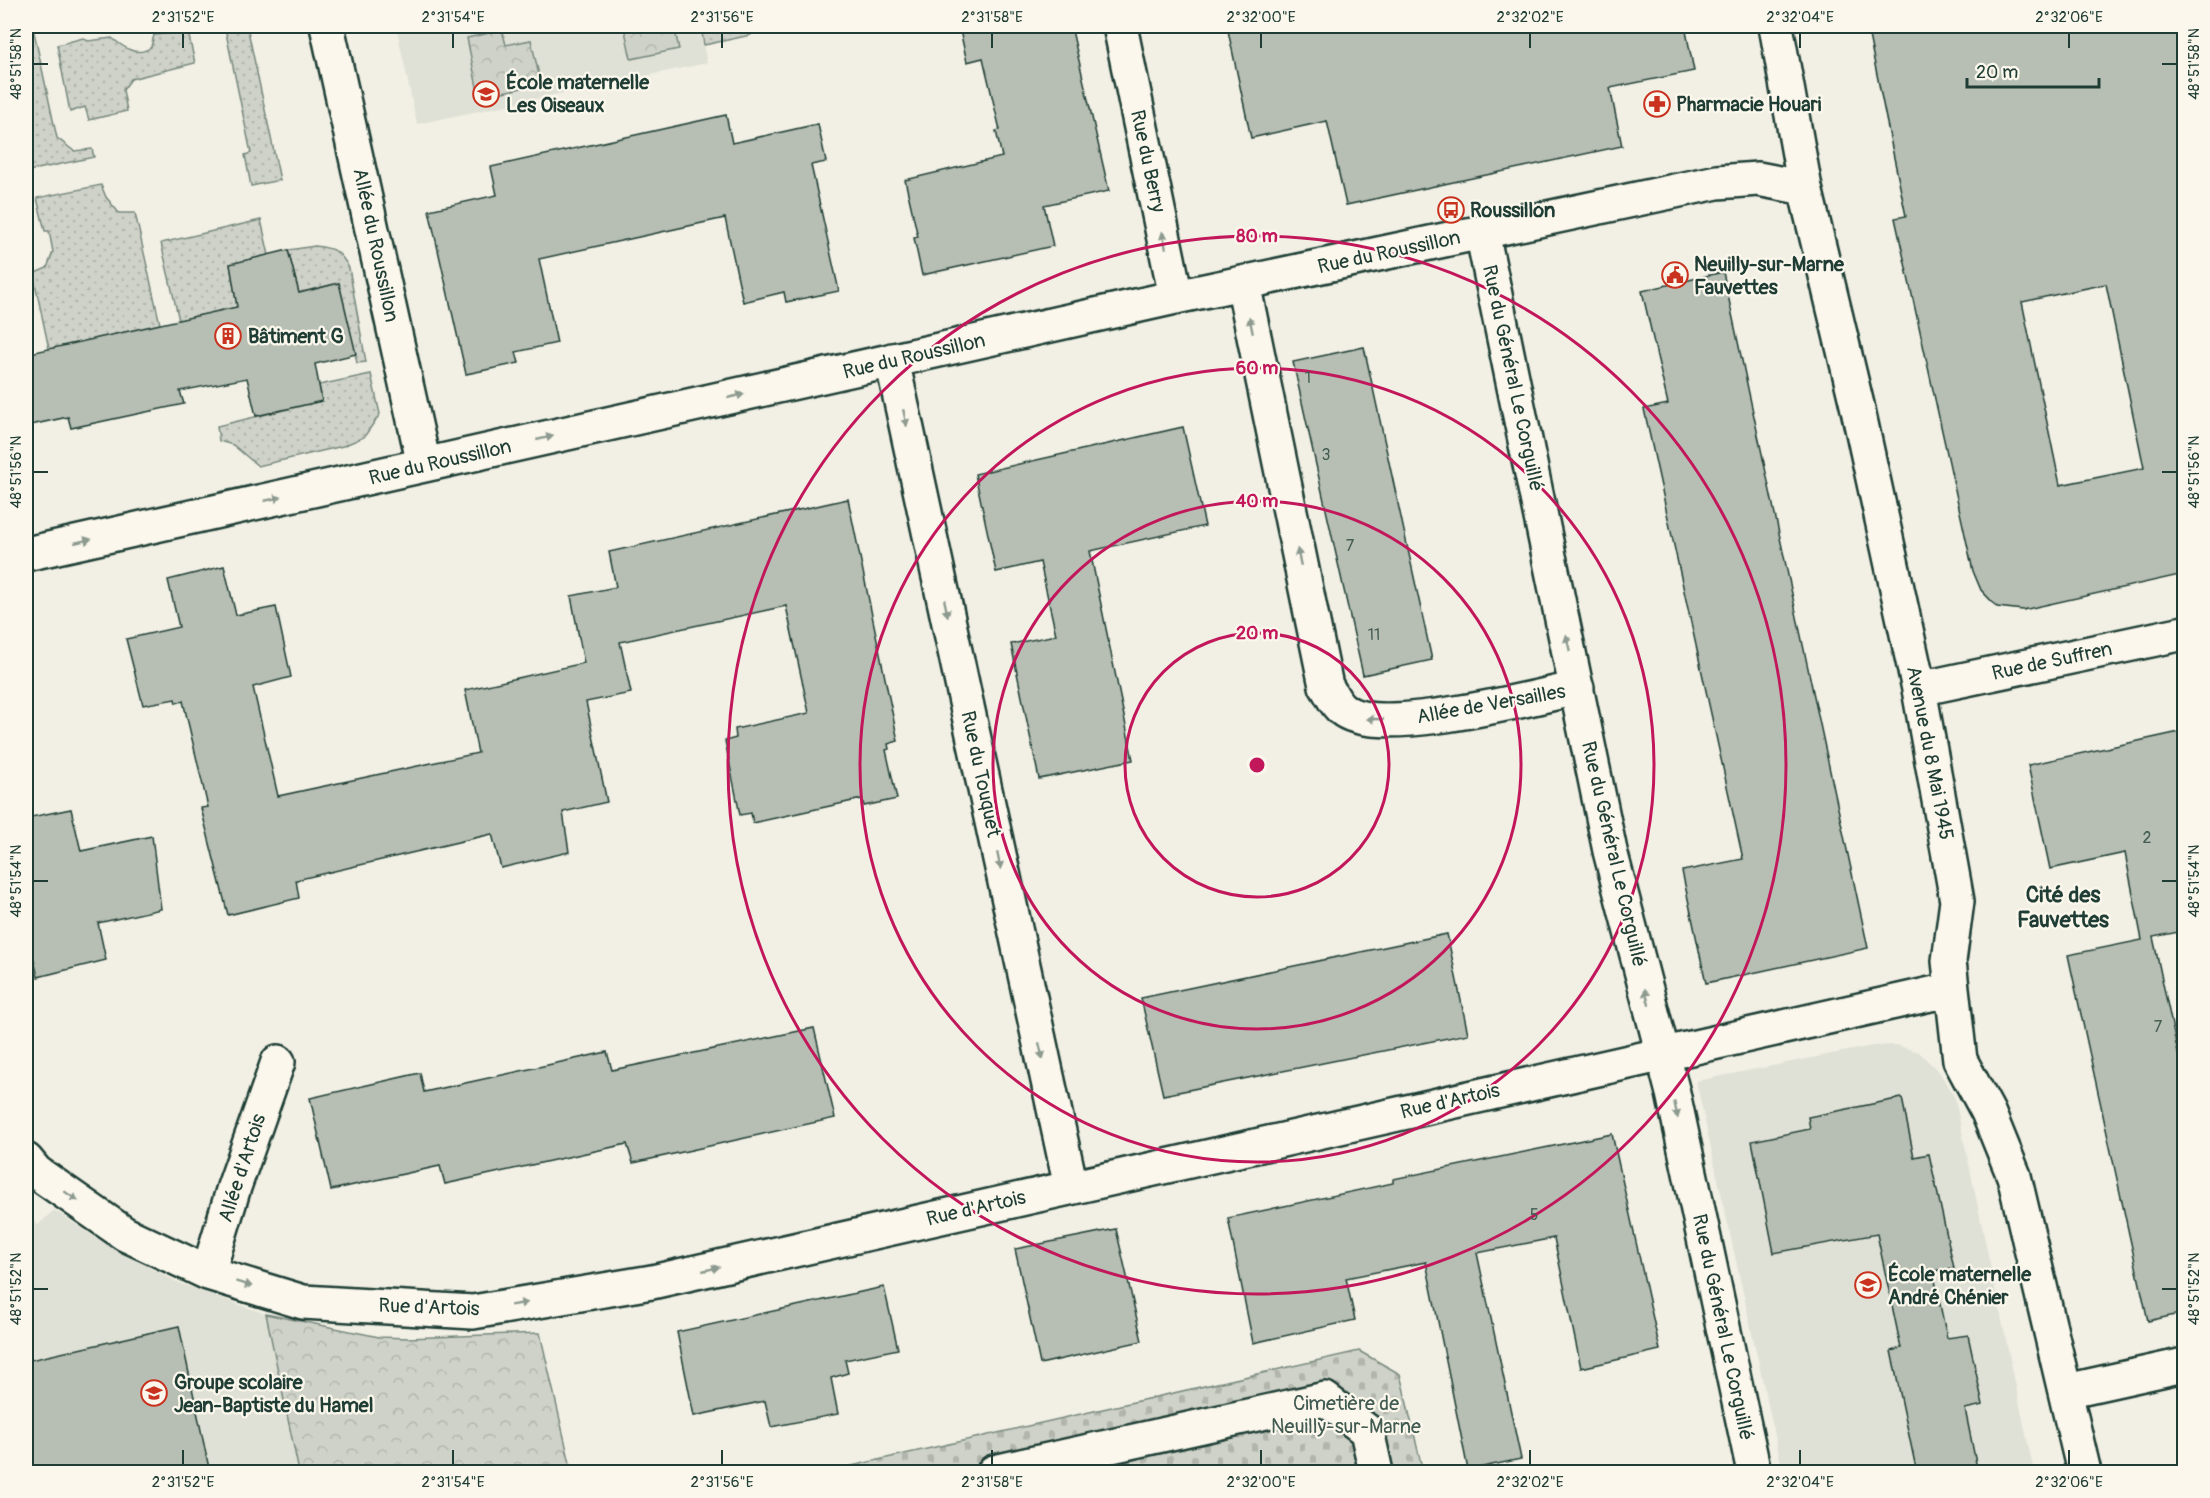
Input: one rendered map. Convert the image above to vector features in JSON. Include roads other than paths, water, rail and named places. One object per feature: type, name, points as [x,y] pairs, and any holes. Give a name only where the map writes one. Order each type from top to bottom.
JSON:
[{"type":"street","name":"Allée du Roussillon","points":[[327,26],[424,465]]},
{"type":"street","name":"Rue du Berry","points":[[1120,26],[1176,297]]},
{"type":"street","name":"Avenue du 8 Mai 1945","points":[[1776,26],[1805,188],[1857,405],[1919,689],[1957,901],[1948,961],[1960,1060],[1988,1112],[2014,1176],[2084,1473]]},
{"type":"street","name":"Rue du Roussillon","points":[[26,554],[1176,297],[1717,182],[1758,179],[1805,188]]},
{"type":"street","name":"Rue du Général Le Corguillé","points":[[1482,232],[1610,851],[1675,1104],[1754,1473]]},
{"type":"street","name":"Allée de Versailles","points":[[1243,283],[1326,686],[1342,710],[1368,720],[1428,718],[1577,688]]},
{"type":"street","name":"Rue du Touquet","points":[[892,360],[1071,1187]]},
{"type":"street","name":"Rue de Suffren","points":[[1919,689],[2184,633]]},
{"type":"street","name":"Rue d'Artois","points":[[26,1160],[36,1172],[125,1234],[208,1274],[303,1302],[473,1312],[652,1282],[1935,993],[1951,996]]},
{"type":"street","name":"Allée d'Artois","points":[[208,1274],[234,1187],[278,1062]]},
{"type":"street","points":[[2066,1391],[2184,1365]]},
{"type":"street","points":[[994,1473],[1325,1399],[1366,1431],[1376,1473]]},
{"type":"place","name":"École maternelle Les Oiseaux","points":[[486,94]]},
{"type":"place","name":"Pharmacie Houari","points":[[1657,104]]},
{"type":"place","name":"Roussillon","points":[[1451,210]]},
{"type":"place","name":"Neuilly-sur-Marne Fauvettes","points":[[1675,275]]},
{"type":"place","name":"Bâtiment G","points":[[228,336]]},
{"type":"place","name":"École maternelle André Chénier","points":[[1868,1285]]},
{"type":"place","name":"Groupe scolaire Jean-Baptiste du Hamel","points":[[154,1393]]},
{"type":"district","name":"Cité des Fauvettes","points":[[2063,908]]},
{"type":"park label","name":"Cimetière de Neuilly-sur-Marne","points":[[1346,1414]]}]
